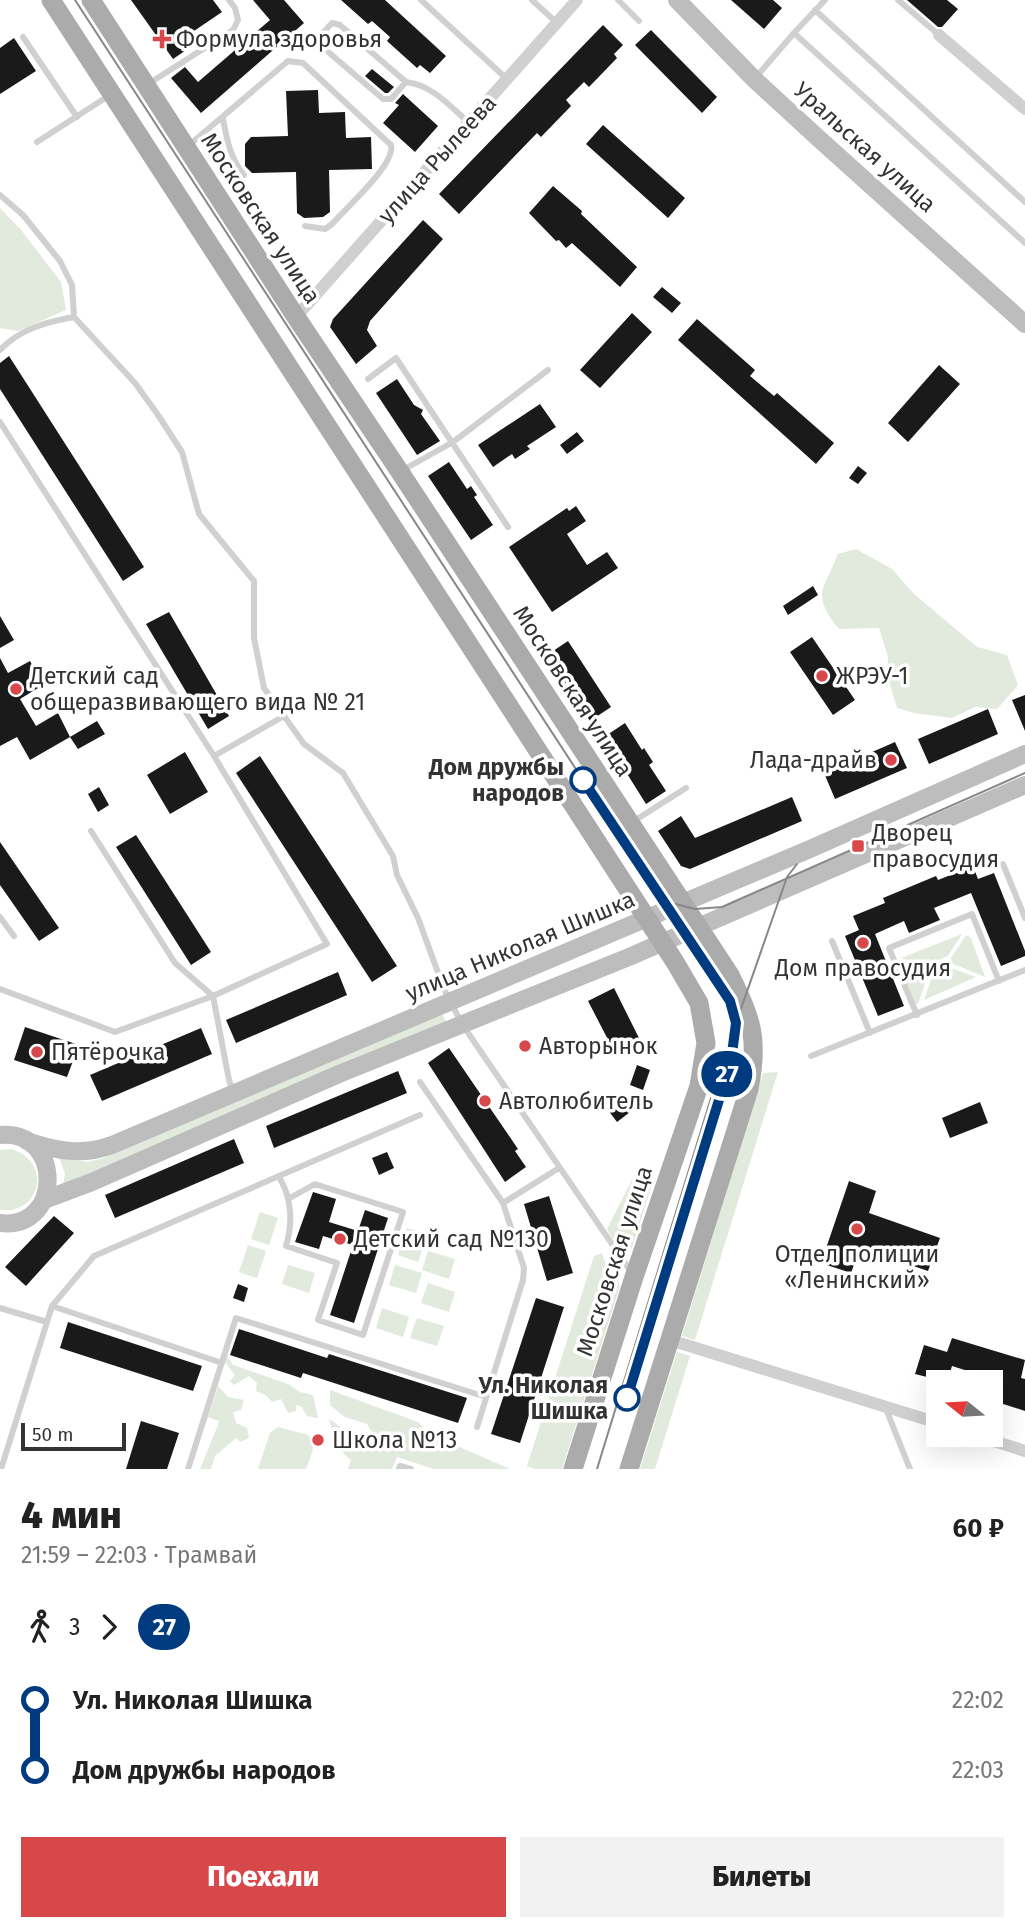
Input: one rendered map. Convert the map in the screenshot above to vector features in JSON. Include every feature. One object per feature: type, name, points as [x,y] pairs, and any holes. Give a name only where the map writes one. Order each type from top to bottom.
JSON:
[{"type":"main road","name":"Московская улица","points":[[51,0],[663,942],[699,1003],[706,1043],[699,1086],[573,1469]]},
{"type":"main road","name":"Московская улица","points":[[91,0],[296,317],[730,975],[748,1012],[754,1039],[754,1064],[749,1089],[629,1469]]},
{"type":"main road","name":"Уральская улица","points":[[677,0],[754,79],[1025,324]]},
{"type":"main road","name":"улица Николая Шишка","points":[[2,1134],[71,1152],[99,1150],[648,919],[1025,754]]},
{"type":"main road","points":[[44,1200],[92,1182],[339,1074],[663,942],[1025,785]]},
{"type":"main road","points":[[0,1241],[9,1223],[35,1212],[44,1200],[48,1188],[49,1175],[45,1161],[38,1150],[27,1141]]},
{"type":"street","name":"улица Рылеева","points":[[296,317],[578,0]]},
{"type":"street","points":[[939,35],[1025,109]]},
{"type":"street","points":[[670,1340],[926,1419]]},
{"type":"street","points":[[1003,1444],[1025,1451]]},
{"type":"lane","points":[[146,85],[233,30],[238,20],[229,0]]},
{"type":"lane","points":[[421,0],[508,79]]},
{"type":"lane","points":[[531,0],[557,23]]},
{"type":"lane","points":[[618,0],[639,21]]},
{"type":"lane","points":[[754,79],[825,0]]},
{"type":"lane","points":[[898,0],[939,35]]},
{"type":"lane","points":[[815,9],[1025,202]]},
{"type":"lane","points":[[407,82],[391,99],[383,99],[319,44],[320,36],[332,23],[340,25],[407,82],[430,89],[469,123]]},
{"type":"lane","points":[[794,33],[1025,243]]},
{"type":"lane","points":[[23,37],[77,117]]},
{"type":"lane","points":[[187,147],[288,61],[303,64],[391,145],[393,151],[387,164],[331,224],[325,229],[304,226]]},
{"type":"lane","points":[[37,142],[112,94]]},
{"type":"lane","points":[[223,119],[228,146],[244,175]]},
{"type":"lane","points":[[0,195],[23,215],[60,261],[72,285],[74,317],[135,383],[182,452],[199,514],[254,581],[254,638],[264,688],[304,744],[344,773],[393,856],[397,875],[462,1024],[634,1277]]},
{"type":"lane","points":[[0,350],[12,338],[36,327],[74,317]]},
{"type":"lane","points":[[368,379],[396,358],[508,527]]},
{"type":"lane","points":[[400,472],[453,442],[548,370]]},
{"type":"lane","points":[[0,422],[215,756],[327,943],[213,996],[115,1032],[0,989]]},
{"type":"lane","points":[[215,756],[284,716]]},
{"type":"lane","points":[[630,824],[686,788]]},
{"type":"lane","points":[[91,831],[175,963],[213,996],[229,1080],[234,1093]]},
{"type":"lane","points":[[1003,864],[1025,918]]},
{"type":"lane","points":[[916,1015],[889,948],[901,943],[972,914],[999,981]]},
{"type":"lane","points":[[0,916],[14,936]]},
{"type":"lane","points":[[832,941],[870,1033]]},
{"type":"lane","points":[[811,1056],[1025,970]]},
{"type":"lane","points":[[420,1082],[503,1203],[524,1268],[523,1280],[477,1427]]},
{"type":"lane","points":[[1,1469],[51,1306],[94,1256],[420,1115]]},
{"type":"lane","points":[[503,1203],[559,1168]]},
{"type":"lane","points":[[279,1177],[286,1188],[292,1228],[286,1246],[337,1263],[318,1320],[363,1335],[403,1212],[315,1184],[288,1199]]},
{"type":"lane","points":[[51,1306],[222,1363]]},
{"type":"lane","points":[[0,1308],[47,1322]]},
{"type":"lane","points":[[188,1469],[236,1318],[486,1397]]},
{"type":"lane","points":[[885,1407],[910,1469]]},
{"type":"lane","points":[[399,1469],[400,1465],[411,1469]]},
{"type":"shaded area","points":[[0,208],[21,230],[61,282],[66,310],[18,331],[0,328]]},
{"type":"shaded area","points":[[856,549],[892,569],[914,594],[977,647],[1007,655],[1018,685],[997,709],[975,707],[952,718],[897,708],[887,675],[888,657],[879,628],[839,629],[822,600],[824,585],[838,554]]},
{"type":"shaded area","points":[[962,934],[948,956],[926,965],[901,958]]},
{"type":"shaded area","points":[[966,935],[971,938],[985,977],[951,963],[951,958]]},
{"type":"shaded area","points":[[898,961],[927,971],[918,1004],[915,1003]]},
{"type":"shaded area","points":[[951,968],[976,977],[924,1000],[932,977]]},
{"type":"shaded area","points":[[441,1011],[447,1024],[117,1168],[63,1184],[65,1174],[59,1157],[87,1162],[104,1158]]},
{"type":"shaded area","points":[[778,1072],[695,1340],[682,1336],[763,1073]]},
{"type":"shaded area","points":[[11,1149],[24,1155],[32,1164],[37,1174],[37,1186],[33,1196],[25,1204],[14,1209],[0,1210],[0,1150]]},
{"type":"shaded area","points":[[634,1176],[653,1181],[632,1248],[620,1252],[607,1229]]},
{"type":"shaded area","points":[[260,1212],[278,1218],[269,1245],[251,1239]]},
{"type":"shaded area","points":[[407,1228],[427,1234],[418,1262],[398,1255]]},
{"type":"shaded area","points":[[248,1245],[266,1251],[257,1278],[239,1272]]},
{"type":"shaded area","points":[[428,1251],[455,1259],[449,1279],[422,1270]]},
{"type":"shaded area","points":[[602,1253],[605,1262],[612,1265],[620,1286],[562,1469],[535,1469],[527,1466],[594,1256]]},
{"type":"shaded area","points":[[288,1265],[315,1273],[309,1293],[282,1284]]},
{"type":"shaded area","points":[[395,1265],[422,1273],[416,1293],[389,1285]]},
{"type":"shaded area","points":[[428,1283],[455,1292],[449,1312],[421,1303]]},
{"type":"shaded area","points":[[382,1308],[409,1317],[403,1337],[376,1328]]},
{"type":"shaded area","points":[[417,1318],[444,1326],[437,1346],[410,1338]]},
{"type":"shaded area","points":[[677,1352],[690,1356],[655,1469],[640,1469]]},
{"type":"shaded area","points":[[227,1356],[233,1365],[313,1395],[318,1418],[307,1416],[301,1406],[296,1405],[296,1411],[288,1413],[281,1399],[272,1402],[267,1396],[256,1391],[257,1383],[249,1376],[234,1385],[230,1381],[235,1375],[225,1362]]},
{"type":"shaded area","points":[[218,1386],[228,1397],[244,1400],[241,1410],[233,1412],[236,1423],[247,1428],[249,1438],[240,1442],[236,1438],[215,1456],[211,1469],[200,1469],[219,1421],[208,1417]]},
{"type":"shaded area","points":[[330,1390],[418,1422],[432,1435],[510,1469],[434,1469],[397,1457],[392,1469],[348,1469],[351,1460],[338,1446],[329,1419],[352,1438],[374,1436],[367,1424],[345,1417],[330,1405]]},
{"type":"shaded area","points":[[278,1427],[308,1435],[311,1439],[312,1451],[306,1469],[258,1469],[270,1433]]},
{"type":"building","points":[[131,0],[213,0],[222,12],[194,31],[201,40],[173,59]]},
{"type":"building","points":[[253,0],[284,0],[304,23],[201,113],[171,78],[185,67],[198,82],[270,20]]},
{"type":"building","points":[[341,0],[385,0],[446,56],[430,73],[420,65],[417,68],[387,41],[390,37],[372,21],[368,24]]},
{"type":"building","points":[[731,0],[773,0],[782,8],[764,29]]},
{"type":"building","points":[[907,0],[947,0],[958,9],[942,27],[938,27]]},
{"type":"building","points":[[603,25],[623,45],[614,54],[617,58],[589,87],[584,82],[566,100],[571,106],[541,137],[537,133],[459,214],[439,194]]},
{"type":"building","points":[[651,30],[717,97],[702,113],[635,45]]},
{"type":"building","points":[[14,38],[36,71],[0,94],[0,48]]},
{"type":"building","points":[[372,69],[394,87],[388,93],[365,76]]},
{"type":"building","points":[[318,90],[319,113],[345,112],[346,138],[371,137],[372,169],[329,170],[330,212],[323,217],[304,218],[297,213],[296,172],[252,173],[245,166],[245,144],[251,137],[288,136],[286,91]]},
{"type":"building","points":[[403,94],[438,126],[415,152],[383,123],[399,105],[395,103]]},
{"type":"building","points":[[603,125],[685,198],[668,218],[586,144]]},
{"type":"building","points":[[553,186],[582,211],[581,214],[637,267],[620,287],[572,243],[566,248],[559,240],[556,241],[529,213]]},
{"type":"building","points":[[423,220],[443,239],[370,321],[367,330],[377,346],[356,364],[330,327],[333,319]]},
{"type":"building","points":[[662,287],[681,303],[672,313],[653,297]]},
{"type":"building","points":[[632,313],[652,332],[600,388],[580,370]]},
{"type":"building","points":[[697,319],[755,370],[750,376],[774,396],[777,393],[834,443],[816,464],[678,340]]},
{"type":"building","points":[[9,356],[144,567],[123,581],[0,389],[0,363]]},
{"type":"building","points":[[939,365],[960,384],[908,442],[888,423]]},
{"type":"building","points":[[397,379],[414,405],[423,410],[421,414],[440,441],[417,455],[376,393]]},
{"type":"building","points":[[540,404],[556,427],[527,446],[530,449],[515,459],[512,454],[493,467],[478,445]]},
{"type":"building","points":[[577,432],[584,441],[567,454],[560,445]]},
{"type":"building","points":[[449,462],[467,489],[471,486],[477,495],[474,497],[493,525],[471,540],[428,476]]},
{"type":"building","points":[[858,466],[867,473],[858,484],[849,478]]},
{"type":"building","points":[[576,506],[586,521],[567,534],[587,565],[607,552],[618,568],[552,612],[509,547],[567,508],[569,511]]},
{"type":"building","points":[[813,586],[818,595],[788,615],[783,606]]},
{"type":"building","points":[[169,612],[229,716],[208,729],[146,624]]},
{"type":"building","points":[[0,616],[14,640],[0,648]]},
{"type":"building","name":"ЖРЭУ-1","points":[[812,637],[855,700],[833,715],[790,652]]},
{"type":"building","points":[[568,641],[611,707],[590,721],[547,655]]},
{"type":"building","points":[[0,658],[8,673],[30,661],[43,685],[20,699],[36,726],[58,713],[70,737],[30,760],[17,737],[0,746]]},
{"type":"building","points":[[1025,695],[1025,731],[1012,700]]},
{"type":"building","points":[[988,709],[998,734],[929,764],[918,739]]},
{"type":"building","points":[[97,721],[105,734],[78,749],[70,737]]},
{"type":"building","points":[[625,723],[653,762],[649,765],[666,791],[646,804],[604,737]]},
{"type":"building","points":[[895,742],[907,768],[835,799],[824,773]]},
{"type":"building","points":[[185,752],[208,792],[170,814],[147,775]]},
{"type":"building","points":[[260,756],[397,966],[372,982],[236,773]]},
{"type":"building","points":[[99,787],[109,805],[98,812],[88,794]]},
{"type":"building","points":[[792,797],[802,821],[690,869],[681,866],[658,831],[681,816],[695,838]]},
{"type":"building","points":[[136,835],[211,952],[191,965],[116,847]]},
{"type":"building","points":[[0,842],[59,928],[39,941],[0,885]]},
{"type":"building","name":"Дом правосудия","points":[[973,866],[978,879],[994,873],[1025,956],[1001,966],[971,893],[934,908],[940,920],[909,933],[904,921],[875,934],[904,1006],[878,1016],[845,936],[859,930],[853,916],[885,903],[883,898],[936,876],[938,880]]},
{"type":"building","points":[[338,972],[347,995],[236,1043],[226,1020]]},
{"type":"building","points":[[614,988],[642,1044],[617,1057],[588,1001]]},
{"type":"building","points":[[25,1027],[79,1045],[67,1077],[14,1060]]},
{"type":"building","points":[[201,1028],[212,1054],[102,1101],[90,1075]]},
{"type":"building","points":[[449,1048],[518,1149],[515,1151],[526,1167],[505,1182],[428,1063]]},
{"type":"building","points":[[637,1065],[650,1070],[643,1090],[630,1085]]},
{"type":"building","points":[[398,1071],[407,1093],[274,1148],[266,1126]]},
{"type":"building","points":[[626,1098],[634,1109],[617,1122],[608,1110]]},
{"type":"building","points":[[980,1102],[988,1123],[950,1138],[942,1118]]},
{"type":"building","points":[[234,1139],[244,1163],[115,1218],[105,1195]]},
{"type":"building","points":[[387,1152],[394,1168],[379,1175],[372,1158]]},
{"type":"building","points":[[849,1181],[876,1191],[869,1213],[940,1238],[928,1271],[860,1248],[851,1273],[821,1263]]},
{"type":"building","points":[[313,1192],[336,1199],[329,1222],[358,1231],[365,1210],[388,1218],[354,1323],[330,1315],[353,1245],[323,1236],[319,1249],[295,1242]]},
{"type":"building","points":[[549,1196],[573,1273],[547,1281],[524,1204]]},
{"type":"building","points":[[54,1216],[74,1233],[26,1286],[5,1267]]},
{"type":"building","points":[[238,1284],[248,1288],[244,1302],[233,1298]]},
{"type":"building","points":[[536,1298],[564,1307],[520,1443],[491,1434]]},
{"type":"building","points":[[68,1322],[202,1366],[193,1391],[60,1348]]},
{"type":"building","points":[[239,1329],[327,1358],[329,1354],[467,1398],[458,1423],[303,1373],[301,1378],[230,1355]]},
{"type":"building","points":[[952,1338],[1025,1360],[1021,1378],[1025,1379],[1025,1411],[1003,1404],[1003,1370],[965,1370],[952,1366],[951,1370],[926,1370],[926,1377],[915,1374],[924,1345],[947,1352]]},
{"type":"building","points":[[141,1421],[179,1433],[167,1469],[126,1469]]},
{"type":"tram line","points":[[75,0],[730,1001],[736,1023],[731,1061]]},
{"type":"tram line","points":[[664,901],[695,909],[722,907],[1025,773]]},
{"type":"tram line","name":"27","points":[[583,780],[730,1001],[736,1023],[731,1061],[627,1398]]},
{"type":"tram line","points":[[736,1023],[787,877],[797,864]]},
{"type":"tram line","points":[[597,1469],[727,1046]]},
{"type":"place","name":"Формула здоровья","points":[[162,39]]},
{"type":"place","name":"ЖРЭУ-1","points":[[822,676]]},
{"type":"place","name":"Детский сад общеразвивающего вида № 21","points":[[16,689]]},
{"type":"place","name":"Лада-драйв","points":[[891,760]]},
{"type":"place","name":"Дом дружбы народов","points":[[583,780]]},
{"type":"place","name":"Дворец правосудия","points":[[858,846]]},
{"type":"place","name":"Дом правосудия","points":[[863,943]]},
{"type":"place","name":"Авторынок","points":[[525,1046]]},
{"type":"place","name":"Пятёрочка","points":[[37,1052]]},
{"type":"place","name":"Автолюбитель","points":[[485,1101]]},
{"type":"place","name":"Отдел полиции «Ленинский»","points":[[857,1229]]},
{"type":"place","name":"Детский сад №130","points":[[340,1239]]},
{"type":"place","name":"Ул. Николая Шишка","points":[[627,1398]]},
{"type":"place","name":"Школа №13","points":[[318,1440]]}]
